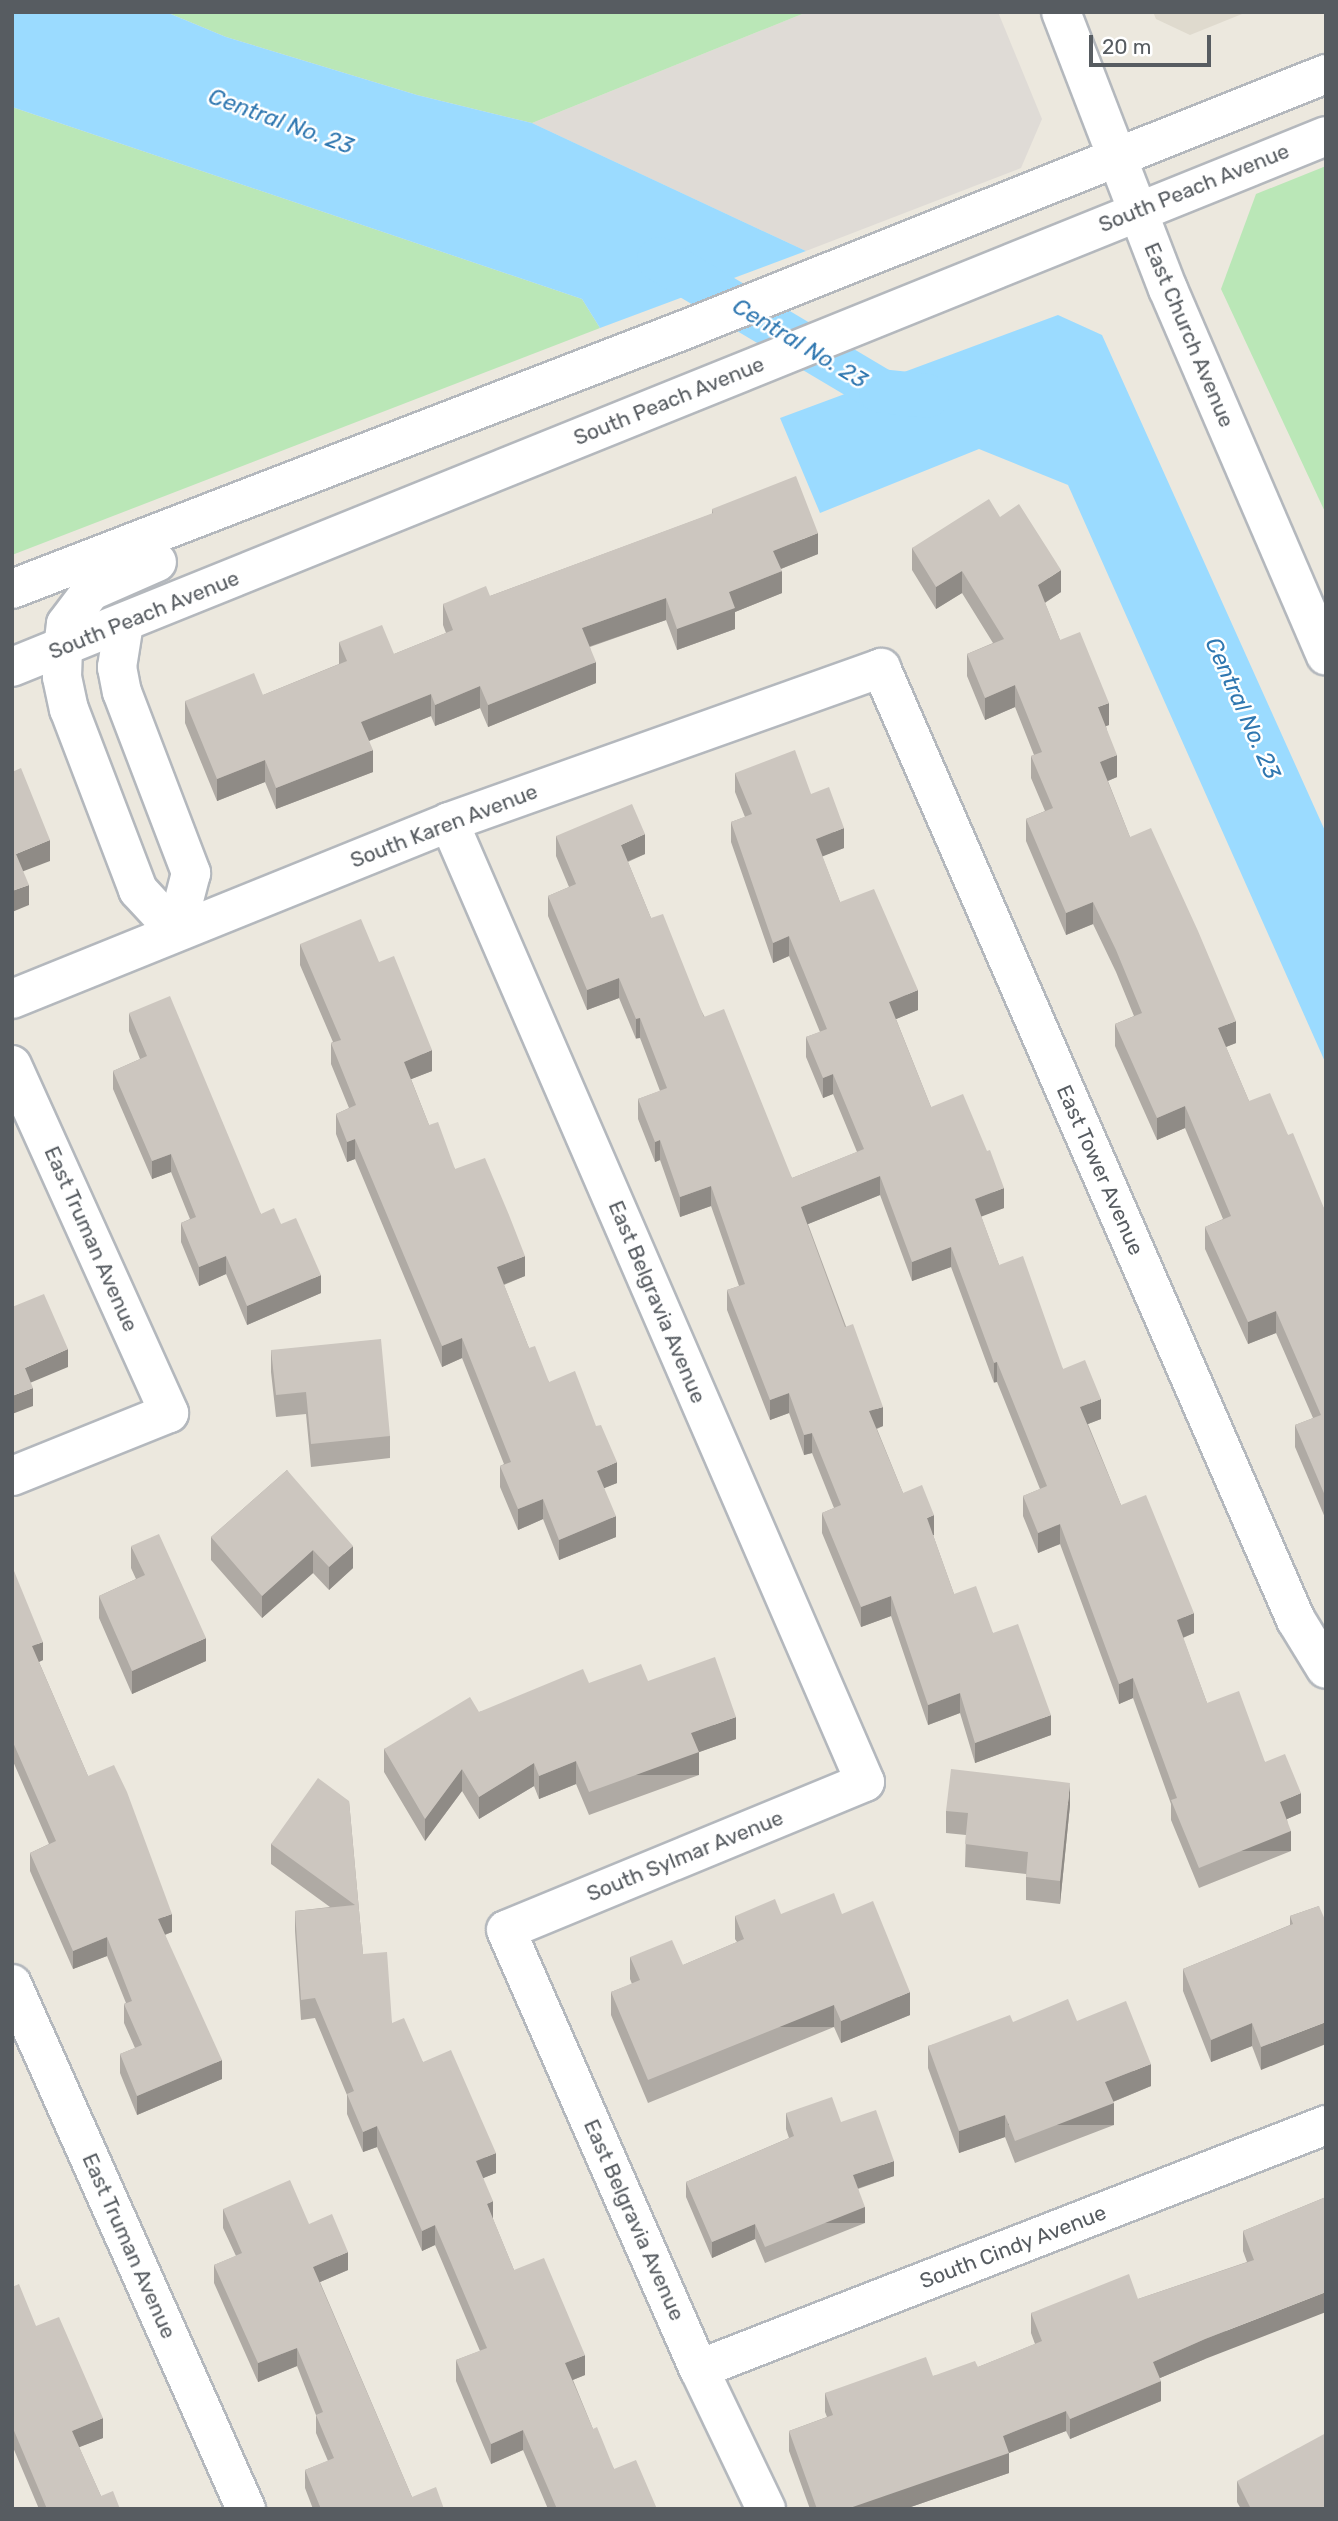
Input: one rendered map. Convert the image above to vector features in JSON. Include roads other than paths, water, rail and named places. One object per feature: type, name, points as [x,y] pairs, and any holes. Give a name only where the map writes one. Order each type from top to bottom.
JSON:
[{"type":"street","name":"East Church Avenue","points":[[1061,12],[1138,210],[1326,655]]},
{"type":"street","points":[[12,589],[803,284],[1326,74]]},
{"type":"street","name":"South Peach Avenue","points":[[12,667],[1326,135]]},
{"type":"street","points":[[176,931],[138,890],[69,709],[62,677],[66,624],[91,591],[365,479],[437,426]]},
{"type":"street","points":[[124,623],[117,667],[122,692],[191,873],[176,931]]},
{"type":"street","name":"South Karen Avenue","points":[[12,999],[449,822],[881,668]]},
{"type":"street","name":"East Tower Avenue","points":[[881,668],[1296,1619],[1326,1669]]},
{"type":"street","name":"East Belgravia Avenue","points":[[449,822],[865,1782]]},
{"type":"street","name":"East Truman Avenue","points":[[12,1065],[169,1413],[12,1476]]},
{"type":"street","name":"South Sylmar Avenue","points":[[506,1930],[865,1782]]},
{"type":"street","name":"East Belgravia Avenue","points":[[506,1930],[699,2369],[766,2509]]},
{"type":"street","name":"East Truman Avenue","points":[[12,1984],[246,2509]]},
{"type":"street","name":"South Cindy Avenue","points":[[699,2369],[1326,2125]]},
{"type":"water","points":[[12,12],[166,12],[226,37],[417,95],[532,123],[806,251],[600,328],[582,299],[12,107]]},
{"type":"water","points":[[1058,315],[1102,335],[1326,833],[1326,1064],[1068,485],[979,449],[820,513],[780,418]]},
{"type":"waterway","name":"Central No. 23","points":[[659,259],[881,391],[927,396]]}]
